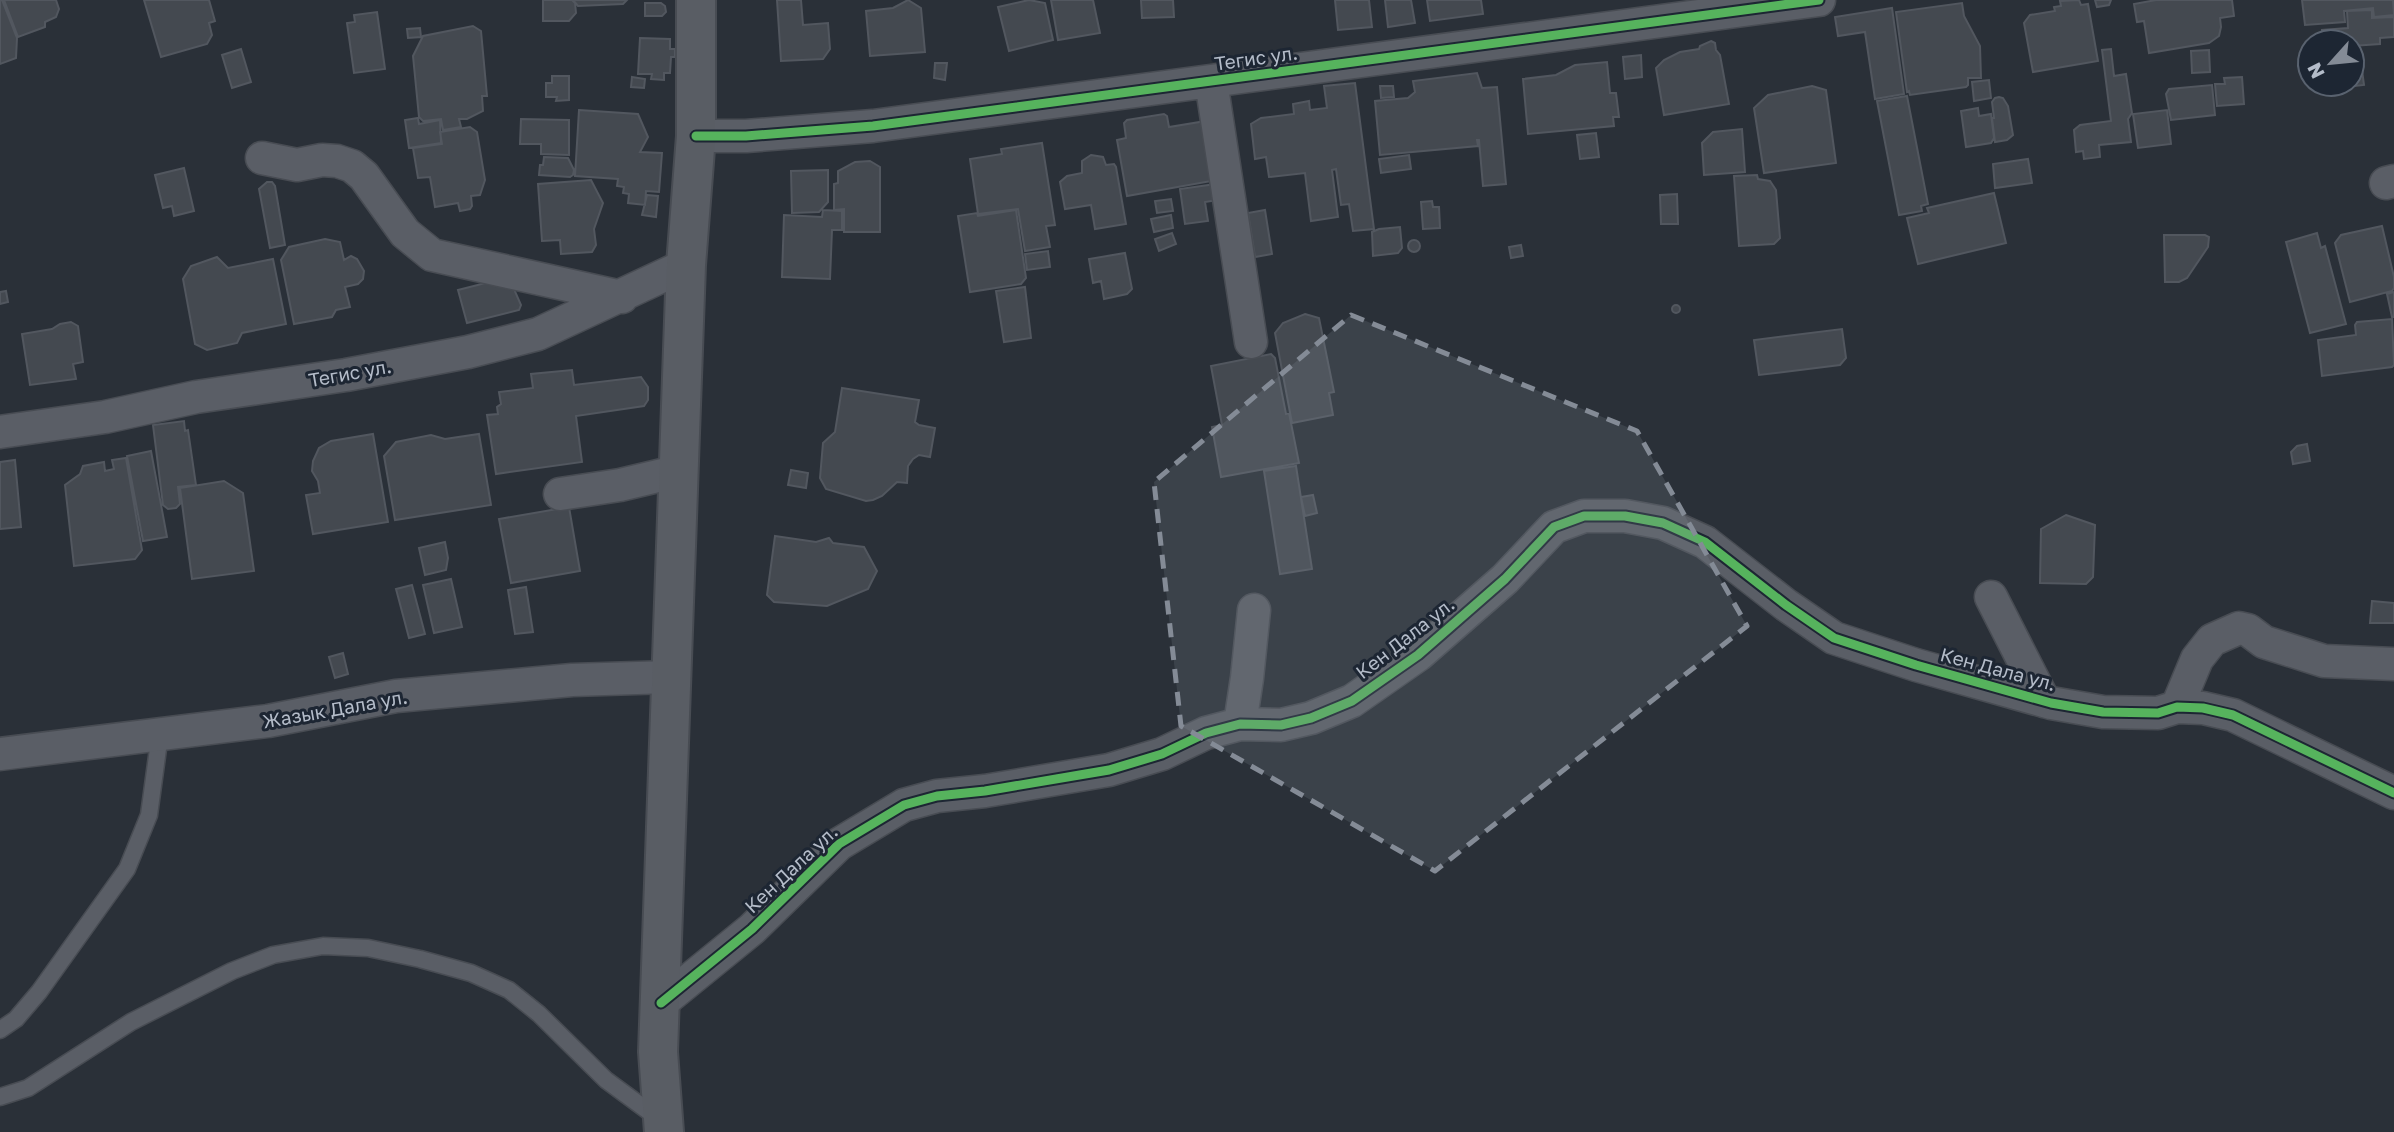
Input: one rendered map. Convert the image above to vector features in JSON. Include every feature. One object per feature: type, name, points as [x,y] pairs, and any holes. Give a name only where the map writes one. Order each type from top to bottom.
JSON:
[{"type":"main road","points":[[664,1127],[658,1052],[686,265],[696,135],[696,0]]},
{"type":"street","name":"Тегис ул.","points":[[696,135],[746,136],[873,126],[1211,82],[1694,9],[1819,0]]},
{"type":"street","points":[[1211,82],[1251,342]]},
{"type":"street","points":[[262,158],[297,164],[330,160],[352,166],[364,176],[405,233],[432,255],[622,297]]},
{"type":"street","name":"Тегис ул.","points":[[0,432],[105,417],[196,397],[346,375],[468,352],[538,334],[686,265]]},
{"type":"street","points":[[560,494],[620,485],[678,471]]},
{"type":"street","name":"Кен Дала ул.","points":[[661,1003],[752,929],[839,844],[904,805],[937,796],[985,791],[1109,770],[1162,754],[1206,733],[1240,724],[1281,725],[1311,718],[1352,701],[1418,655],[1504,579],[1554,527],[1584,516],[1625,516],[1663,523],[1705,542],[1786,605],[1834,638],[1916,665],[2044,701],[2103,712],[2158,713],[2177,707],[2203,708],[2233,715],[2394,793]]},
{"type":"street","points":[[1991,597],[2044,701]]},
{"type":"street","points":[[1240,724],[1254,610]]},
{"type":"street","points":[[2177,707],[2197,659],[2212,640],[2239,628],[2248,630],[2264,642],[2324,661],[2394,664]]},
{"type":"street","name":"Жазык Дала ул.","points":[[0,754],[268,721],[396,696],[572,680],[670,677]]},
{"type":"lane","points":[[0,1030],[16,1019],[39,992],[127,869],[149,815],[160,734]]},
{"type":"lane","points":[[0,1097],[29,1088],[131,1023],[232,971],[273,955],[323,946],[368,948],[471,973],[509,990],[539,1014],[606,1080],[664,1127]]},
{"type":"highlighted area","points":[[1351,315],[1637,431],[1747,626],[1435,871],[1181,726],[1154,482]]},
{"type":"building","points":[[0,0],[17,38],[16,58],[0,64]]},
{"type":"building","points":[[4,0],[56,0],[59,9],[56,17],[45,22],[45,27],[18,37]]},
{"type":"building","points":[[144,0],[209,0],[215,21],[209,23],[212,35],[207,44],[161,57]]},
{"type":"building","points":[[543,0],[572,0],[576,13],[569,21],[543,21]]},
{"type":"building","points":[[573,0],[627,0],[623,4],[578,6]]},
{"type":"building","points":[[777,0],[801,0],[803,25],[828,23],[830,49],[823,59],[781,61]]},
{"type":"building","points":[[908,0],[921,8],[925,52],[870,56],[866,11],[893,8]]},
{"type":"building","points":[[1029,0],[1045,3],[1053,40],[1009,51],[998,7]]},
{"type":"building","points":[[1051,0],[1093,0],[1100,33],[1058,40]]},
{"type":"building","points":[[1141,0],[1173,0],[1174,17],[1142,18]]},
{"type":"building","points":[[1335,0],[1369,0],[1372,27],[1338,30]]},
{"type":"building","points":[[1385,0],[1411,0],[1415,23],[1388,27]]},
{"type":"building","points":[[1427,0],[1481,0],[1483,14],[1430,21]]},
{"type":"building","points":[[2079,0],[2081,5],[2088,4],[2098,61],[2033,72],[2024,23],[2030,15],[2055,11],[2054,7],[2061,6],[2060,1]]},
{"type":"building","points":[[2095,0],[2111,0],[2109,5],[2097,7]]},
{"type":"building","points":[[2156,0],[2232,0],[2234,16],[2220,18],[2219,36],[2209,43],[2149,53],[2144,21],[2137,22],[2134,4]]},
{"type":"building","points":[[2302,0],[2393,0],[2394,15],[2374,17],[2373,8],[2344,11],[2345,22],[2305,25]]},
{"type":"building","points":[[645,3],[661,3],[666,12],[662,16],[645,16]]},
{"type":"building","points":[[1962,3],[1964,16],[1980,46],[1981,78],[1968,78],[1966,87],[1910,95],[1909,91],[1907,92],[1896,12]]},
{"type":"building","points":[[1892,8],[1904,94],[1875,99],[1865,32],[1838,36],[1835,17]]},
{"type":"building","points":[[2372,10],[2372,18],[2394,17],[2394,37],[2380,38],[2380,44],[2366,45],[2366,28],[2348,28],[2347,11]]},
{"type":"building","points":[[377,12],[385,69],[354,73],[347,23],[355,22],[354,15]]},
{"type":"building","points":[[473,26],[481,31],[487,96],[482,96],[483,111],[467,119],[459,119],[461,127],[443,130],[441,119],[423,121],[419,117],[413,56],[423,36]]},
{"type":"building","points":[[420,28],[421,37],[408,38],[407,29]]},
{"type":"building","points":[[640,38],[670,39],[670,49],[675,49],[675,57],[671,57],[670,73],[664,73],[664,80],[651,79],[652,74],[638,74]]},
{"type":"building","points":[[1711,41],[1715,43],[1720,55],[1729,104],[1664,115],[1656,68],[1664,60],[1680,52],[1699,49]]},
{"type":"building","points":[[241,49],[251,82],[232,88],[222,55]]},
{"type":"building","points":[[2111,49],[2114,76],[2126,74],[2132,113],[2128,119],[2131,142],[2099,145],[2100,157],[2084,159],[2083,151],[2076,152],[2074,130],[2080,125],[2111,121],[2102,50]]},
{"type":"building","points":[[2209,50],[2210,72],[2192,73],[2191,51]]},
{"type":"building","points":[[1641,55],[1642,77],[1625,79],[1623,57]]},
{"type":"building","points":[[1607,62],[1610,93],[1616,93],[1619,117],[1613,117],[1614,126],[1528,134],[1523,79],[1556,75],[1575,65]]},
{"type":"building","points":[[935,63],[947,63],[945,80],[934,78]]},
{"type":"building","points":[[1477,73],[1482,88],[1497,87],[1506,184],[1483,186],[1479,140],[1478,146],[1380,155],[1375,101],[1408,98],[1415,92],[1413,81]]},
{"type":"building","points":[[552,76],[569,76],[569,100],[556,101],[557,97],[546,97],[546,83],[552,83]]},
{"type":"building","points":[[632,77],[645,79],[644,88],[631,87]]},
{"type":"building","points":[[2242,77],[2244,104],[2217,106],[2215,84],[2225,84],[2224,78]]},
{"type":"building","points":[[1989,80],[1991,98],[1974,101],[1972,82]]},
{"type":"building","points":[[1355,83],[1374,229],[1353,231],[1349,204],[1341,205],[1336,169],[1332,170],[1338,217],[1311,221],[1305,173],[1269,177],[1266,157],[1255,159],[1251,124],[1261,118],[1294,114],[1293,104],[1309,101],[1310,110],[1327,108],[1324,86]]},
{"type":"building","points":[[2212,85],[2215,115],[2171,120],[2166,94],[2169,89]]},
{"type":"building","points":[[1380,86],[1393,86],[1394,97],[1381,98]]},
{"type":"building","points":[[1812,86],[1826,90],[1836,163],[1764,173],[1754,108],[1768,95]]},
{"type":"building","points":[[1907,96],[1928,204],[1921,206],[1922,211],[1899,215],[1877,101]]},
{"type":"building","points":[[1999,97],[2003,98],[2008,106],[2013,135],[2007,140],[1995,142],[1992,102]]},
{"type":"building","points":[[1978,108],[1979,116],[1991,114],[1994,138],[1991,143],[1966,147],[1961,111]]},
{"type":"building","points":[[579,110],[638,114],[648,137],[640,152],[662,153],[659,192],[646,191],[645,205],[628,203],[629,194],[623,193],[624,187],[617,186],[618,179],[575,176]]},
{"type":"building","points":[[2167,110],[2171,144],[2138,148],[2133,114]]},
{"type":"building","points":[[1164,114],[1169,127],[1206,121],[1217,180],[1127,196],[1117,140],[1126,138],[1124,123],[1127,120]]},
{"type":"building","points":[[418,118],[419,124],[440,120],[441,143],[409,148],[405,120]]},
{"type":"building","points":[[521,119],[569,120],[569,155],[541,154],[541,144],[520,144]]},
{"type":"building","points":[[470,127],[477,132],[485,180],[480,195],[471,196],[470,209],[460,211],[458,203],[435,207],[430,177],[418,178],[413,148],[442,144],[440,132]]},
{"type":"building","points":[[1742,129],[1745,172],[1704,175],[1702,143],[1713,132]]},
{"type":"building","points":[[1596,133],[1599,157],[1580,159],[1577,135]]},
{"type":"building","points":[[1042,143],[1055,225],[1046,226],[1050,247],[1025,251],[1018,209],[978,214],[970,159],[1002,154],[1001,149]]},
{"type":"building","points":[[1091,155],[1103,157],[1106,165],[1114,164],[1116,167],[1126,224],[1095,229],[1091,205],[1065,209],[1060,182],[1067,176],[1082,173],[1082,161]]},
{"type":"building","points":[[1409,155],[1411,169],[1381,173],[1379,159]]},
{"type":"building","points":[[544,157],[568,158],[574,170],[573,175],[539,175]]},
{"type":"building","points":[[2028,159],[2032,183],[1995,188],[1993,164]]},
{"type":"building","points":[[870,161],[880,167],[880,232],[844,232],[844,209],[834,210],[834,184],[838,183],[838,171],[855,162]]},
{"type":"building","points":[[184,168],[194,211],[174,216],[172,206],[163,208],[155,175]]},
{"type":"building","points":[[828,170],[828,202],[819,212],[792,213],[791,171]]},
{"type":"building","points":[[1757,175],[1758,179],[1770,181],[1776,190],[1780,238],[1774,244],[1739,246],[1734,176]]},
{"type":"building","points":[[591,180],[603,203],[594,229],[596,245],[592,252],[561,254],[560,240],[542,241],[538,184]]},
{"type":"building","points":[[267,182],[272,182],[275,186],[285,245],[270,248],[259,189]]},
{"type":"building","points":[[1216,184],[1218,200],[1205,202],[1208,221],[1185,224],[1180,189]]},
{"type":"building","points":[[1994,193],[2006,243],[1918,264],[1907,218],[1929,213],[1927,208]]},
{"type":"building","points":[[1677,194],[1678,224],[1661,224],[1660,195]]},
{"type":"building","points":[[647,195],[658,196],[656,217],[642,215]]},
{"type":"building","points":[[1171,199],[1173,211],[1157,213],[1155,201]]},
{"type":"building","points":[[1432,201],[1433,207],[1439,207],[1440,228],[1423,229],[1421,202]]},
{"type":"building","points":[[823,210],[842,211],[842,230],[832,230],[830,279],[782,277],[784,215],[822,217]]},
{"type":"building","points":[[1016,210],[1026,278],[1021,284],[970,292],[958,216]]},
{"type":"building","points":[[1265,210],[1272,254],[1255,257],[1248,213]]},
{"type":"building","points":[[1171,215],[1173,228],[1154,232],[1151,219]]},
{"type":"building","points":[[2382,226],[2394,288],[2392,291],[2350,302],[2335,243],[2341,235]]},
{"type":"building","points":[[1400,227],[1402,248],[1398,253],[1373,256],[1372,232]]},
{"type":"building","points":[[1172,233],[1176,244],[1159,251],[1155,239]]},
{"type":"building","points":[[2317,233],[2321,248],[2325,246],[2346,324],[2310,333],[2286,242]]},
{"type":"building","points":[[2164,235],[2209,237],[2208,247],[2187,278],[2179,282],[2165,282]]},
{"type":"building","points":[[325,239],[340,242],[344,260],[351,256],[357,259],[364,271],[363,279],[358,284],[345,287],[350,307],[336,310],[332,317],[294,324],[281,260],[289,247]]},
{"type":"building","points":[[1414,240],[1420,246],[1414,252],[1408,246]]},
{"type":"building","points":[[1521,245],[1523,256],[1511,258],[1509,247]]},
{"type":"building","points":[[1048,251],[1050,267],[1027,270],[1025,254]]},
{"type":"building","points":[[1125,253],[1132,289],[1127,294],[1104,299],[1101,281],[1093,283],[1089,259]]},
{"type":"building","points":[[217,257],[228,268],[273,259],[286,324],[242,333],[237,343],[207,350],[195,344],[183,279],[191,266]]},
{"type":"building","points":[[505,278],[510,280],[521,305],[519,310],[467,323],[458,290]]},
{"type":"building","points":[[1025,287],[1031,338],[1004,342],[996,291]]},
{"type":"building","points":[[6,291],[8,302],[0,304],[0,292]]},
{"type":"building","points":[[2394,292],[2394,317],[2392,317],[2387,294]]},
{"type":"building","points":[[1676,305],[1680,309],[1676,313],[1672,309]]},
{"type":"building","points":[[1305,314],[1319,318],[1334,392],[1329,393],[1333,415],[1292,423],[1275,333],[1283,323]]},
{"type":"building","points":[[2392,319],[2392,367],[2322,376],[2318,340],[2356,335],[2357,322]]},
{"type":"building","points":[[71,322],[78,326],[83,362],[73,364],[76,379],[30,385],[22,334],[52,329]]},
{"type":"building","points":[[1842,329],[1846,358],[1840,365],[1759,375],[1754,340]]},
{"type":"building","points":[[1271,354],[1275,358],[1299,463],[1221,477],[1212,427],[1222,425],[1211,366]]},
{"type":"building","points":[[572,370],[574,385],[641,377],[648,387],[648,400],[644,406],[576,416],[582,462],[496,474],[487,415],[498,414],[497,407],[501,404],[499,392],[533,388],[531,374]]},
{"type":"building","points":[[842,388],[919,400],[915,422],[935,428],[930,457],[919,455],[913,459],[908,466],[907,483],[897,482],[882,496],[873,500],[866,501],[826,489],[820,478],[823,443],[835,432]]},
{"type":"building","points":[[184,421],[185,431],[188,430],[196,485],[178,487],[180,504],[176,508],[168,509],[163,505],[153,425]]},
{"type":"building","points":[[373,434],[388,522],[313,534],[306,495],[320,493],[318,481],[312,471],[319,448],[331,441]]},
{"type":"building","points":[[479,434],[491,505],[395,520],[384,456],[396,442],[431,435],[445,439]]},
{"type":"building","points":[[2307,444],[2310,461],[2293,464],[2291,452],[2297,446]]},
{"type":"building","points":[[151,451],[167,537],[143,541],[127,456]]},
{"type":"building","points":[[126,458],[142,550],[135,559],[74,566],[65,485],[80,474],[83,466],[104,462],[105,471],[114,469],[112,460]]},
{"type":"building","points":[[15,460],[21,527],[0,529],[0,462]]},
{"type":"building","points":[[1296,466],[1312,569],[1280,574],[1264,471]]},
{"type":"building","points":[[791,470],[808,473],[806,488],[788,485]]},
{"type":"building","points":[[224,481],[243,493],[254,571],[192,579],[180,488]]},
{"type":"building","points":[[1313,495],[1317,513],[1305,516],[1301,497]]},
{"type":"building","points":[[569,507],[580,571],[511,583],[499,519]]},
{"type":"building","points":[[2066,515],[2095,525],[2093,577],[2086,584],[2040,583],[2041,529]]},
{"type":"building","points":[[775,536],[816,542],[829,538],[833,543],[864,547],[877,571],[868,589],[827,606],[774,602],[767,595]]},
{"type":"building","points":[[445,542],[448,558],[446,570],[425,575],[419,548]]},
{"type":"building","points":[[451,579],[462,627],[434,633],[423,585]]},
{"type":"building","points":[[412,585],[425,634],[409,638],[396,589]]},
{"type":"building","points":[[526,587],[533,632],[515,634],[508,590]]},
{"type":"building","points":[[2372,601],[2394,603],[2394,623],[2370,623]]},
{"type":"building","points":[[343,653],[348,674],[335,678],[329,657]]},
{"type":"cycle path","points":[[696,136],[746,136],[873,126],[1819,0]]},
{"type":"cycle path","points":[[661,1003],[752,929],[839,844],[904,805],[937,796],[985,791],[1109,770],[1162,754],[1206,733],[1240,724],[1281,725],[1311,718],[1352,701],[1418,655],[1505,579],[1554,527],[1584,516],[1625,516],[1663,523],[1705,542],[1786,605],[1834,638],[1916,665],[2051,703],[2103,712],[2158,713],[2177,707],[2203,708],[2233,715],[2394,793]]}]
